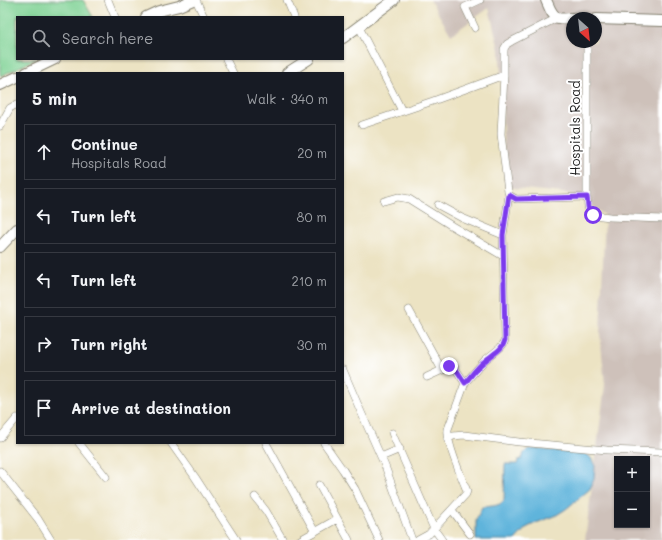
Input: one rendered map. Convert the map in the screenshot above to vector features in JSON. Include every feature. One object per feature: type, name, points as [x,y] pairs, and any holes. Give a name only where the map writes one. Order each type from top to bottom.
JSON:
[{"type":"street","points":[[108,0],[115,16]]},
{"type":"street","points":[[148,16],[159,11],[195,0],[203,16]]},
{"type":"street","points":[[287,0],[294,16]]},
{"type":"street","points":[[344,37],[394,0]]},
{"type":"street","points":[[475,28],[465,7],[480,0]]},
{"type":"street","points":[[546,0],[550,10],[558,18]]},
{"type":"street","points":[[418,540],[430,534],[466,494],[467,491],[448,439],[448,429],[465,383],[485,360],[500,348],[505,340],[503,235],[509,195],[501,134],[504,49],[507,44],[558,18],[566,18]]},
{"type":"street","points":[[602,20],[662,21]]},
{"type":"street","points":[[359,26],[402,111]]},
{"type":"street","name":"Hospitals Road","points":[[587,48],[587,197],[589,211],[593,215],[610,217],[662,219]]},
{"type":"street","points":[[38,71],[54,60]]},
{"type":"street","points":[[226,60],[232,72]]},
{"type":"street","points":[[289,72],[307,60]]},
{"type":"street","points":[[362,125],[504,75]]},
{"type":"street","points":[[0,85],[16,77]]},
{"type":"street","points":[[0,126],[10,108],[16,105]]},
{"type":"street","points":[[509,195],[516,199],[587,197]]},
{"type":"street","points":[[384,201],[398,197],[409,199],[503,256]]},
{"type":"street","points":[[438,205],[462,218],[503,235]]},
{"type":"street","points":[[0,247],[16,230]]},
{"type":"street","points":[[408,310],[442,370]]},
{"type":"street","points":[[427,377],[453,365],[465,383]]},
{"type":"street","points":[[344,372],[385,466],[412,540]]},
{"type":"street","points":[[0,438],[16,419]]},
{"type":"street","points":[[392,433],[434,529],[442,540]]},
{"type":"street","points":[[448,439],[453,436],[464,435],[519,442],[600,449],[662,452]]},
{"type":"street","points":[[80,444],[106,477]]},
{"type":"street","points":[[171,444],[195,477],[236,540]]},
{"type":"street","points":[[267,444],[315,532]]},
{"type":"street","points":[[325,444],[355,489],[379,540]]},
{"type":"street","points":[[381,457],[400,449]]},
{"type":"street","points":[[0,471],[38,519],[51,540]]},
{"type":"street","points":[[319,485],[349,540]]},
{"type":"street","points":[[255,497],[266,511],[283,540]]},
{"type":"street","points":[[452,510],[470,534]]},
{"type":"street","points":[[300,540],[337,520]]},
{"type":"shaded area","points":[[430,0],[662,0],[662,540],[585,540],[605,385],[600,334],[605,215],[572,194],[505,187],[500,54],[489,8],[451,35]]},
{"type":"green space","points":[[0,0],[83,0],[92,16],[16,16],[16,60],[34,60],[1,76]]},
{"type":"water","points":[[528,449],[587,454],[595,466],[594,479],[590,489],[555,516],[526,528],[515,540],[476,540],[476,520],[482,507],[497,505],[504,500],[505,464],[517,464],[518,460],[522,459],[524,453]]},
{"type":"route","points":[[449,366],[454,366],[465,383],[485,360],[504,343],[503,235],[509,195],[516,199],[587,197],[589,211],[593,215]]}]
